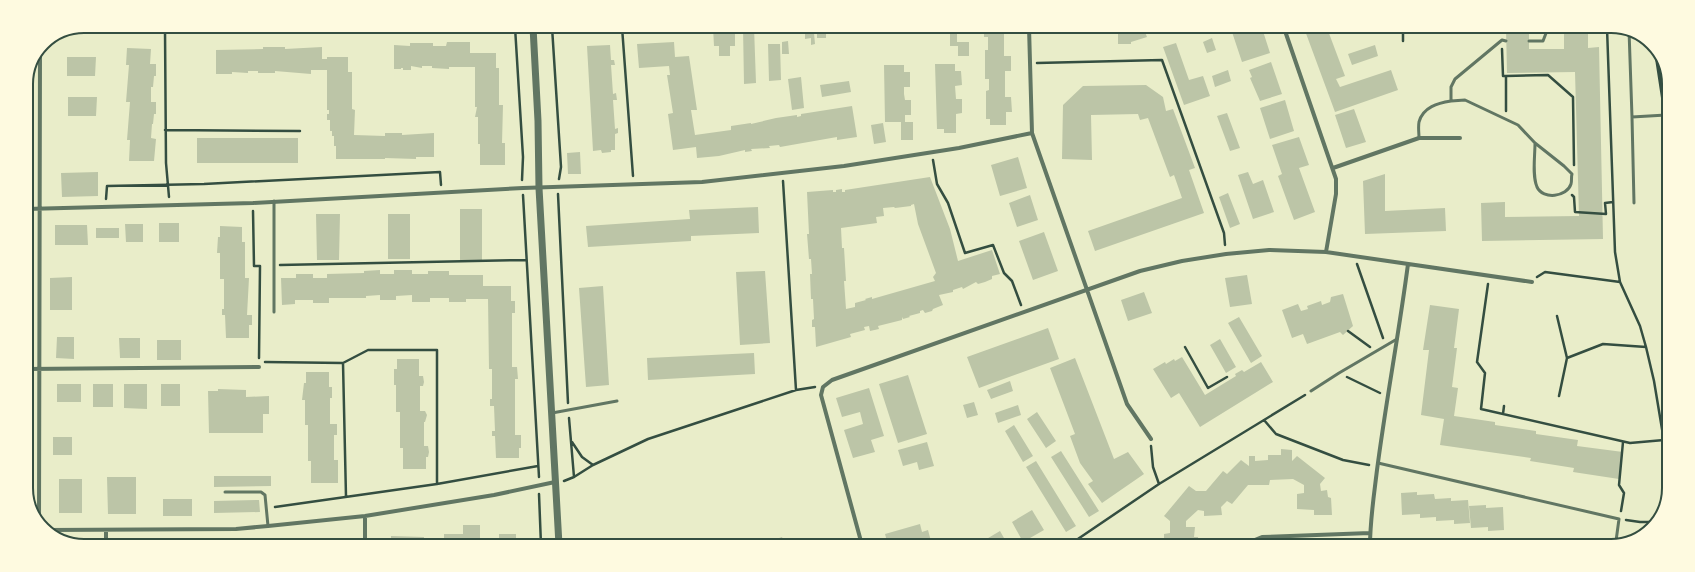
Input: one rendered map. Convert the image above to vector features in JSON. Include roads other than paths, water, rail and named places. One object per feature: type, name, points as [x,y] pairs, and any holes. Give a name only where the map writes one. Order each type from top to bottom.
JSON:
[{"type":"street","points":[[533,33],[538,120],[539,188],[559,539]]},
{"type":"street","points":[[1029,33],[1032,133],[1086,291],[1127,404],[1151,439]]},
{"type":"street","points":[[1286,33],[1336,179],[1336,194],[1326,252]]},
{"type":"street","points":[[39,513],[40,59]]},
{"type":"street","points":[[33,209],[253,202],[522,188],[702,182],[783,174],[959,148],[1032,133]]},
{"type":"street","points":[[1333,168],[1419,138],[1460,138]]},
{"type":"street","points":[[860,539],[821,395],[823,387],[832,380],[1140,271],[1182,261],[1226,254],[1269,250],[1326,252],[1532,282]]},
{"type":"street","points":[[1370,539],[1387,397],[1398,339],[1408,264]]},
{"type":"street","points":[[33,369],[259,367]]},
{"type":"street","points":[[55,530],[236,529],[268,526],[365,516],[555,482]]},
{"type":"street","points":[[365,516],[365,539]]},
{"type":"street","points":[[106,530],[106,539]]},
{"type":"street","points":[[1257,539],[1262,537],[1370,533]]},
{"type":"lane","points":[[1529,41],[1543,41],[1546,33]]},
{"type":"lane","points":[[1629,36],[1634,203]]},
{"type":"lane","points":[[1451,101],[1451,87],[1455,79],[1502,40],[1506,41]]},
{"type":"lane","points":[[1419,138],[1419,122],[1426,110],[1438,103],[1465,100],[1518,125],[1535,143],[1572,174],[1571,184],[1567,190],[1560,194],[1545,194],[1540,192],[1535,178],[1535,143]]},
{"type":"lane","points":[[1632,117],[1662,115]]},
{"type":"lane","points":[[274,201],[274,312]]},
{"type":"lane","points":[[1311,391],[1398,339]]},
{"type":"lane","points":[[552,413],[617,401]]},
{"type":"lane","points":[[1378,464],[1619,519],[1617,539]]},
{"type":"lane","points":[[225,492],[261,492],[265,496],[268,526]]}]
